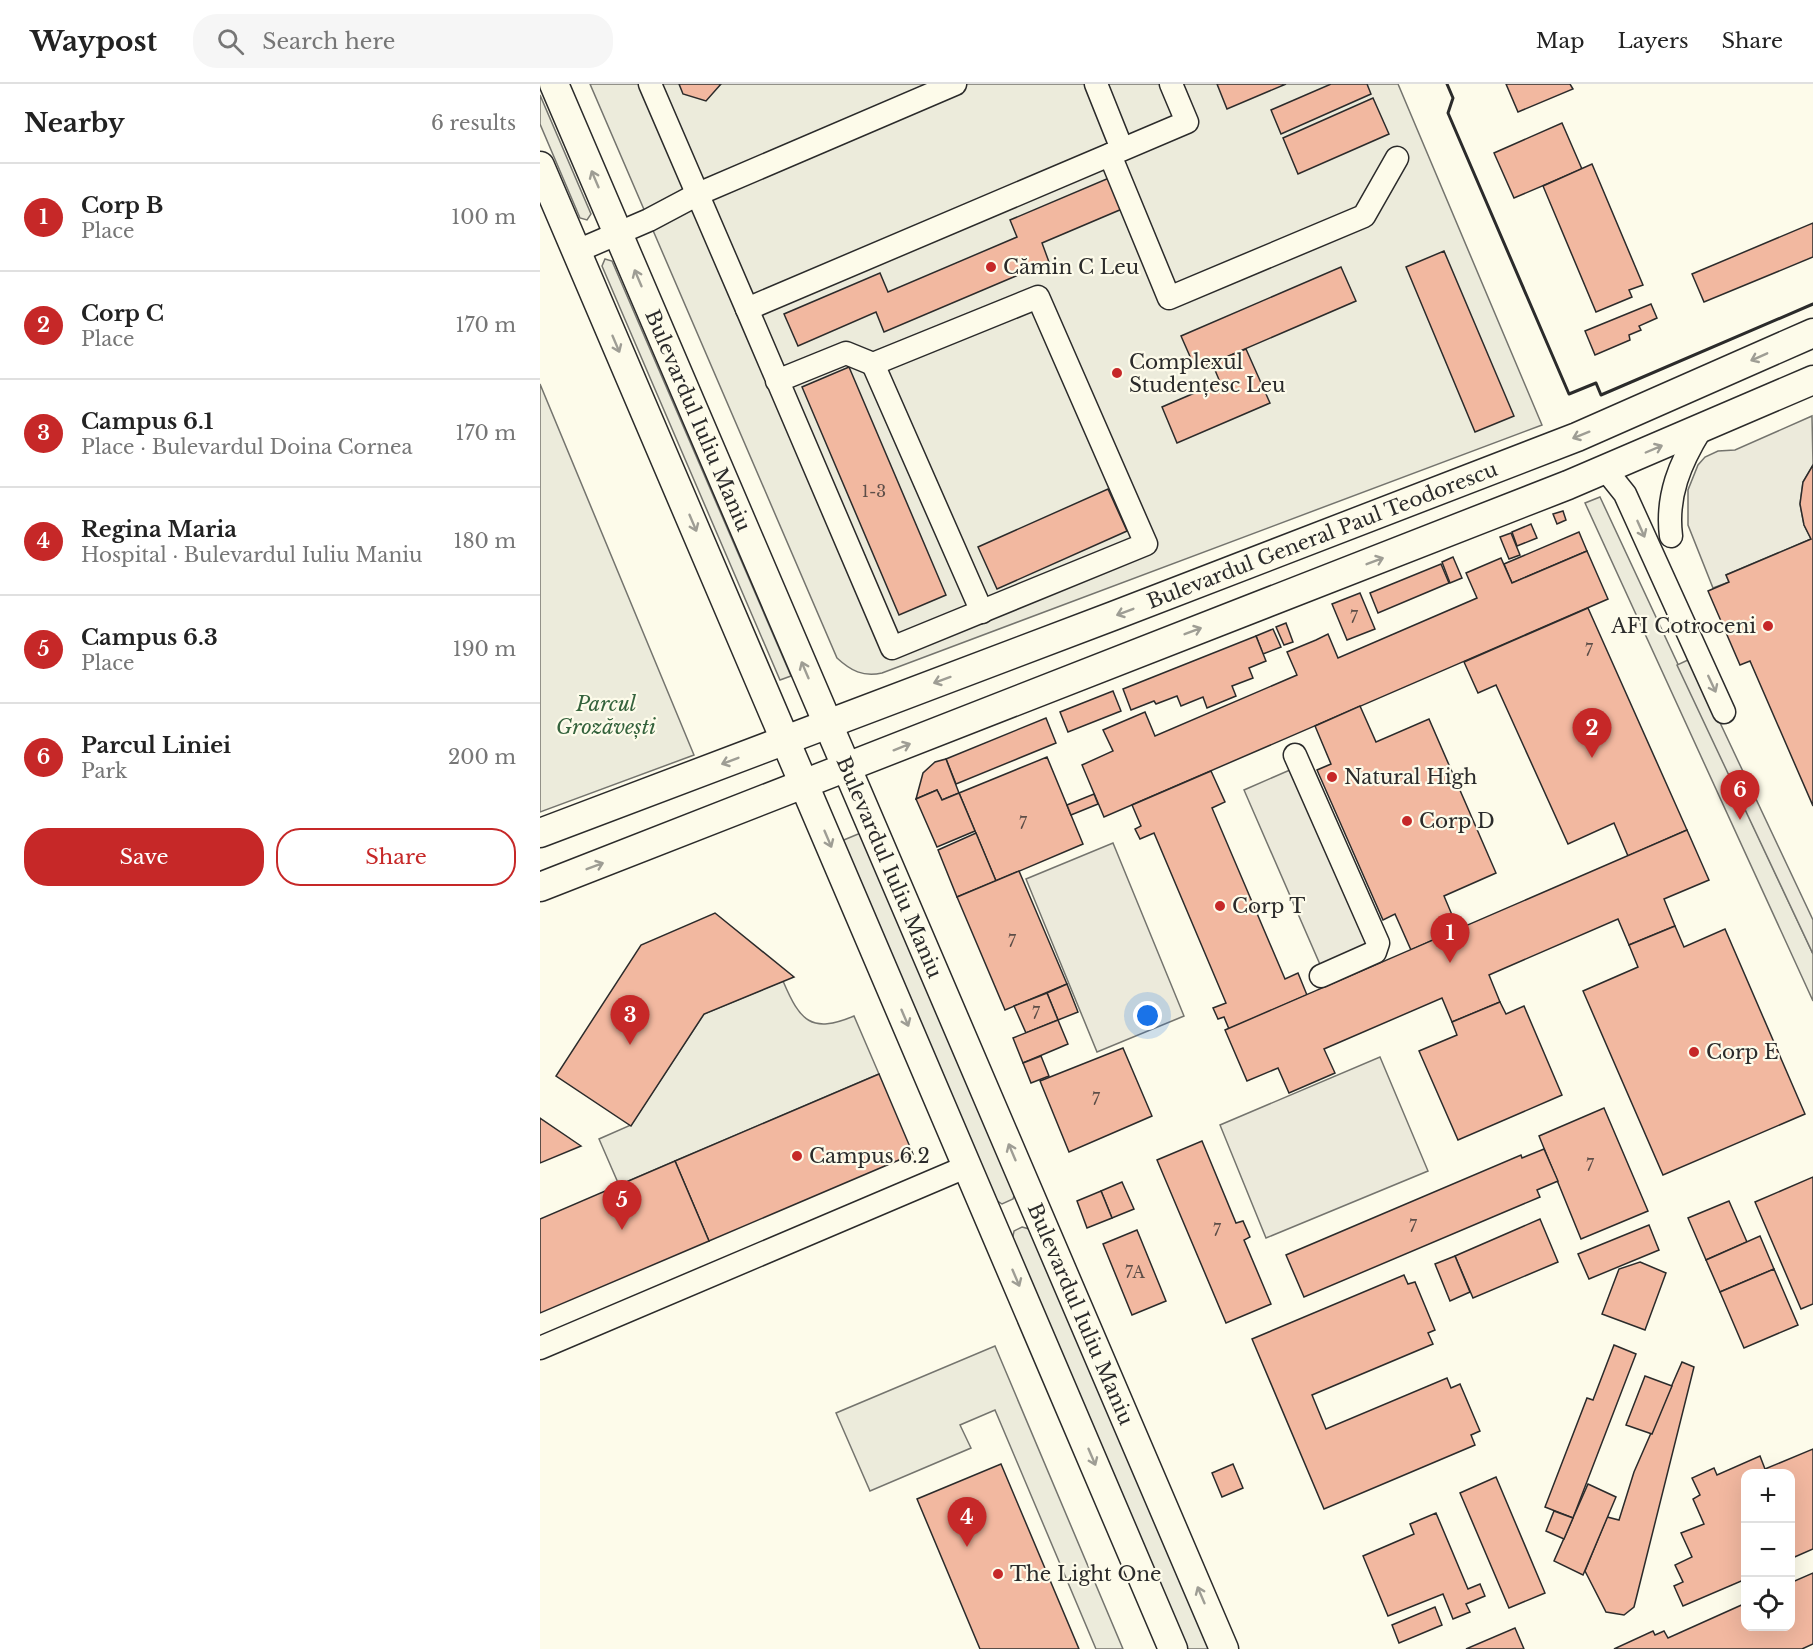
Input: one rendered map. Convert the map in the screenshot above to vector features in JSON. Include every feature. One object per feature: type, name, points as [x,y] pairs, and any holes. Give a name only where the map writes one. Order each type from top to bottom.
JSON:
[{"type":"main road","name":"Bulevardul Iuliu Maniu","points":[[554,84],[1224,1649]]},
{"type":"main road","points":[[540,166],[1173,1649]]},
{"type":"main road","name":"Bulevardul General Paul Teodorescu","points":[[540,833],[1577,437],[1813,333]]},
{"type":"main road","points":[[540,887],[805,786],[1605,470],[1813,380]]},
{"type":"street","points":[[650,84],[892,648],[1146,544],[1038,297],[873,364]]},
{"type":"street","points":[[577,251],[698,194],[955,84]]},
{"type":"street","points":[[1096,84],[1116,152],[1169,298],[1364,216],[1397,158]]},
{"type":"street","points":[[747,309],[1187,122],[1171,84]]},
{"type":"street","points":[[777,381],[846,353],[873,364],[982,612]]},
{"type":"street","points":[[1671,536],[1670,507],[1675,480],[1701,429]]},
{"type":"street","points":[[1605,470],[1625,494],[1724,712]]},
{"type":"street","points":[[1653,555],[1679,579],[1713,655]]},
{"type":"street","points":[[1295,755],[1378,943],[1375,952],[1322,976]]},
{"type":"street","points":[[540,1348],[968,1166]]},
{"type":"green space","name":"Complexul Studențesc Leu","points":[[590,84],[1398,84],[1542,425],[882,673],[858,672],[837,658]]},
{"type":"green space","points":[[540,95],[591,214],[587,220],[580,218],[540,124]]},
{"type":"green space","points":[[605,259],[612,261],[791,676],[780,680],[602,266]]},
{"type":"green space","name":"Parcul Grozăvești","points":[[540,384],[694,755],[540,812]]},
{"type":"green space","points":[[1600,497],[1813,954],[1813,1001],[1585,503]]},
{"type":"green space","points":[[863,832],[1016,1190],[1013,1199],[1002,1204],[993,1198],[839,842]]},
{"type":"green space","points":[[783,981],[795,1006],[809,1020],[827,1024],[854,1016],[879,1074],[619,1185],[599,1139],[631,1125],[704,1014]]},
{"type":"green space","points":[[1022,1227],[1033,1230],[1211,1649],[1185,1649],[1012,1241],[1014,1231]]},
{"type":"green space","points":[[995,1346],[1123,1649],[1096,1649],[995,1410],[960,1425],[971,1448],[870,1491],[836,1413]]},
{"type":"shaded area","points":[[1812,416],[1813,465],[1803,482],[1800,504],[1804,525],[1811,539],[1726,575],[1729,582],[1713,588],[1688,525],[1688,490],[1698,465],[1705,457],[1718,451],[1735,450]]},
{"type":"shaded area","points":[[1690,659],[1813,920],[1813,954],[1677,665]]},
{"type":"shaded area","points":[[1306,763],[1384,943],[1322,969],[1244,790]]},
{"type":"shaded area","points":[[1113,843],[1184,1016],[1097,1052],[1026,879]]},
{"type":"shaded area","points":[[1380,1057],[1428,1171],[1266,1238],[1220,1125]]},
{"type":"building","points":[[679,84],[721,84],[706,101],[683,94]]},
{"type":"building","points":[[1217,84],[1286,84],[1227,109]]},
{"type":"building","points":[[1331,84],[1367,84],[1371,94],[1281,134],[1271,110]]},
{"type":"building","points":[[1506,84],[1570,84],[1573,89],[1518,112]]},
{"type":"building","points":[[1373,98],[1389,134],[1298,174],[1283,138]]},
{"type":"building","points":[[1562,123],[1582,169],[1514,198],[1494,153]]},
{"type":"building","points":[[1592,164],[1643,285],[1629,290],[1632,297],[1596,312],[1543,186]]},
{"type":"building","name":"Cămin C Leu","points":[[1109,178],[1122,209],[1042,243],[1049,262],[884,332],[876,312],[798,346],[784,314],[880,273],[888,292],[1017,237],[1010,220]]},
{"type":"building","points":[[1813,223],[1813,257],[1704,302],[1692,274]]},
{"type":"building","points":[[1444,251],[1514,416],[1475,432],[1406,267]]},
{"type":"building","points":[[1341,267],[1356,301],[1196,370],[1181,336]]},
{"type":"building","points":[[1651,304],[1657,318],[1639,326],[1641,330],[1629,335],[1630,340],[1595,355],[1585,331]]},
{"type":"building","points":[[1246,349],[1270,403],[1177,443],[1162,407],[1220,382],[1212,363]]},
{"type":"building","points":[[849,367],[946,595],[899,615],[802,387]]},
{"type":"building","name":"AFI Cotroceni","points":[[1813,465],[1813,806],[1750,661],[1740,665],[1708,591],[1729,582],[1726,575],[1811,539],[1804,525],[1800,504],[1803,482]]},
{"type":"building","points":[[1108,489],[1127,531],[997,589],[978,547]]},
{"type":"building","points":[[1563,511],[1566,520],[1557,524],[1553,514]]},
{"type":"building","points":[[1531,524],[1537,538],[1517,546],[1512,532]]},
{"type":"building","points":[[1579,532],[1587,551],[1512,583],[1504,564]]},
{"type":"building","points":[[1511,533],[1520,555],[1509,559],[1500,537]]},
{"type":"building","points":[[1587,551],[1608,599],[1104,817],[1082,765],[1113,751],[1103,730],[1145,712],[1155,736],[1297,675],[1287,652],[1328,634],[1338,658],[1477,598],[1466,573],[1501,558],[1512,583]]},
{"type":"building","points":[[1453,557],[1462,578],[1450,583],[1442,562]]},
{"type":"building","points":[[1441,564],[1449,583],[1378,613],[1370,593]]},
{"type":"building","points":[[1360,593],[1375,629],[1347,640],[1332,604]]},
{"type":"building","points":[[1588,608],[1687,830],[1628,856],[1614,823],[1568,844],[1496,685],[1478,693],[1464,662]]},
{"type":"building","points":[[1286,623],[1293,642],[1284,645],[1276,627]]},
{"type":"building","points":[[1273,629],[1281,647],[1263,654],[1256,636]]},
{"type":"building","points":[[1256,636],[1266,661],[1249,668],[1253,678],[1232,686],[1236,696],[1207,708],[1203,697],[1181,706],[1177,696],[1156,704],[1154,701],[1131,710],[1123,689]]},
{"type":"building","points":[[1113,691],[1121,711],[1068,732],[1060,712]]},
{"type":"building","name":"Corp D","points":[[1360,706],[1376,742],[1429,719],[1496,873],[1444,896],[1458,929],[1411,950],[1395,914],[1383,920],[1317,770],[1331,764],[1315,726]]},
{"type":"building","points":[[1046,718],[1056,743],[956,784],[946,759]]},
{"type":"building","points":[[1047,757],[1083,844],[996,881],[959,793]]},
{"type":"building","points":[[946,759],[959,793],[942,800],[937,790],[916,799],[923,773],[935,762]]},
{"type":"building","name":"Corp T","points":[[1211,771],[1225,802],[1212,808],[1285,979],[1298,973],[1307,995],[1229,1029],[1224,1017],[1218,1019],[1213,1008],[1226,1003],[1154,833],[1140,839],[1135,829],[1141,826],[1132,805]]},
{"type":"building","points":[[937,790],[942,800],[959,793],[975,831],[937,847],[916,799]]},
{"type":"building","points":[[1094,794],[1098,804],[1071,815],[1067,805]]},
{"type":"building","points":[[1687,830],[1709,880],[1664,899],[1675,926],[1629,945],[1618,919],[1489,975],[1500,1002],[1452,1022],[1442,998],[1324,1049],[1335,1073],[1289,1093],[1278,1068],[1247,1081],[1225,1030]]},
{"type":"building","points":[[976,833],[996,881],[957,897],[938,850]]},
{"type":"building","points":[[1019,871],[1067,984],[1005,1010],[957,897]]},
{"type":"building","points":[[715,913],[794,977],[704,1014],[631,1126],[556,1076],[641,945]]},
{"type":"building","name":"Corp E","points":[[1675,926],[1684,947],[1725,929],[1805,1114],[1663,1175],[1583,991],[1638,967],[1629,945]]},
{"type":"building","points":[[1067,984],[1078,1012],[1058,1020],[1047,993]]},
{"type":"building","points":[[1047,993],[1058,1020],[1026,1033],[1014,1006]]},
{"type":"building","points":[[1500,1002],[1506,1014],[1524,1006],[1562,1095],[1458,1140],[1419,1051],[1457,1035],[1452,1022]]},
{"type":"building","points":[[1058,1020],[1068,1044],[1023,1063],[1013,1038]]},
{"type":"building","points":[[1123,1048],[1152,1116],[1069,1152],[1040,1081]]},
{"type":"building","points":[[1041,1056],[1049,1076],[1031,1083],[1023,1063]]},
{"type":"building","name":"Campus 6.2","points":[[879,1074],[913,1154],[709,1241],[675,1161]]},
{"type":"building","points":[[1604,1108],[1648,1211],[1581,1239],[1539,1136]]},
{"type":"building","points":[[540,1118],[581,1146],[540,1163]]},
{"type":"building","points":[[1202,1141],[1236,1223],[1243,1221],[1250,1237],[1244,1240],[1271,1304],[1226,1323],[1157,1160]]},
{"type":"building","points":[[1544,1149],[1558,1181],[1537,1190],[1540,1197],[1304,1297],[1286,1255],[1521,1155],[1522,1158]]},
{"type":"building","points":[[675,1161],[709,1241],[540,1313],[540,1219]]},
{"type":"building","points":[[1813,1177],[1813,1304],[1801,1309],[1755,1202]]},
{"type":"building","points":[[1122,1182],[1134,1209],[1112,1218],[1101,1191]]},
{"type":"building","points":[[1101,1191],[1112,1218],[1087,1228],[1077,1201]]},
{"type":"building","points":[[1729,1201],[1747,1242],[1706,1260],[1688,1218]]},
{"type":"building","points":[[1540,1219],[1558,1262],[1473,1298],[1455,1256]]},
{"type":"building","points":[[1649,1225],[1659,1250],[1589,1279],[1578,1254]]},
{"type":"building","points":[[1137,1230],[1166,1301],[1132,1315],[1103,1244]]},
{"type":"building","points":[[1760,1236],[1774,1269],[1720,1292],[1706,1260]]},
{"type":"building","points":[[1455,1256],[1470,1292],[1450,1301],[1435,1264]]},
{"type":"building","points":[[1640,1262],[1666,1273],[1645,1330],[1602,1314],[1619,1269]]},
{"type":"building","points":[[1774,1269],[1798,1325],[1744,1348],[1720,1292]]},
{"type":"building","points":[[1404,1275],[1408,1284],[1415,1282],[1435,1330],[1428,1333],[1433,1344],[1312,1395],[1326,1429],[1447,1378],[1451,1388],[1460,1384],[1480,1431],[1471,1435],[1475,1445],[1324,1509],[1252,1339]]},
{"type":"building","points":[[1614,1345],[1636,1354],[1573,1518],[1545,1507],[1587,1398],[1593,1400]]},
{"type":"building","points":[[1682,1362],[1694,1367],[1634,1607],[1624,1615],[1606,1612],[1585,1571],[1607,1517],[1619,1520],[1634,1472]]},
{"type":"building","points":[[1645,1376],[1672,1386],[1652,1434],[1626,1425]]},
{"type":"building","points":[[1813,1449],[1813,1549],[1795,1557],[1795,1469],[1765,1469]]},
{"type":"building","points":[[1760,1456],[1765,1469],[1741,1469],[1741,1581],[1683,1606],[1674,1586],[1683,1582],[1675,1565],[1692,1557],[1681,1533],[1704,1524],[1693,1499],[1700,1495],[1692,1478],[1714,1468],[1717,1475]]},
{"type":"building","name":"The Light One","points":[[1001,1464],[1079,1649],[980,1649],[917,1499]]},
{"type":"building","points":[[1233,1464],[1243,1488],[1222,1497],[1212,1473]]},
{"type":"building","points":[[1496,1477],[1545,1593],[1509,1608],[1460,1493]]},
{"type":"building","points":[[1588,1484],[1616,1497],[1583,1575],[1554,1561]]},
{"type":"building","points":[[1554,1511],[1573,1518],[1564,1539],[1546,1531]]},
{"type":"building","points":[[1436,1513],[1468,1589],[1480,1584],[1485,1596],[1466,1604],[1470,1612],[1453,1619],[1443,1594],[1388,1616],[1363,1556],[1414,1534],[1410,1524]]},
{"type":"building","points":[[1813,1573],[1813,1644],[1802,1649],[1614,1649],[1653,1631],[1655,1635],[1664,1631],[1668,1638],[1741,1605],[1741,1631],[1795,1631],[1795,1581]]},
{"type":"building","points":[[1435,1607],[1442,1625],[1399,1643],[1392,1625]]},
{"type":"building","points":[[1515,1628],[1524,1649],[1466,1649]]},
{"type":"wall","points":[[1447,84],[1453,98],[1448,113],[1569,394],[1596,383],[1601,395],[1813,304]]},
{"type":"place","name":"Cămin C Leu","points":[[991,267]]},
{"type":"place","name":"Complexul Studențesc Leu","points":[[1117,373]]},
{"type":"place","name":"AFI Cotroceni","points":[[1768,626]]},
{"type":"place","name":"Corp C","points":[[1592,758]]},
{"type":"place","name":"Natural High","points":[[1332,777]]},
{"type":"place","name":"Parcul Liniei","points":[[1740,820]]},
{"type":"place","name":"Corp D","points":[[1407,821]]},
{"type":"place","name":"Corp T","points":[[1220,906]]},
{"type":"place","name":"Corp B","points":[[1450,963]]},
{"type":"place","name":"Campus 6.1","points":[[630,1045]]},
{"type":"place","name":"Corp E","points":[[1694,1052]]},
{"type":"place","name":"Campus 6.2","points":[[797,1156]]},
{"type":"place","name":"Campus 6.3","points":[[622,1230]]},
{"type":"place","name":"Regina Maria","points":[[967,1547]]},
{"type":"place","name":"The Light One","points":[[998,1574]]}]
